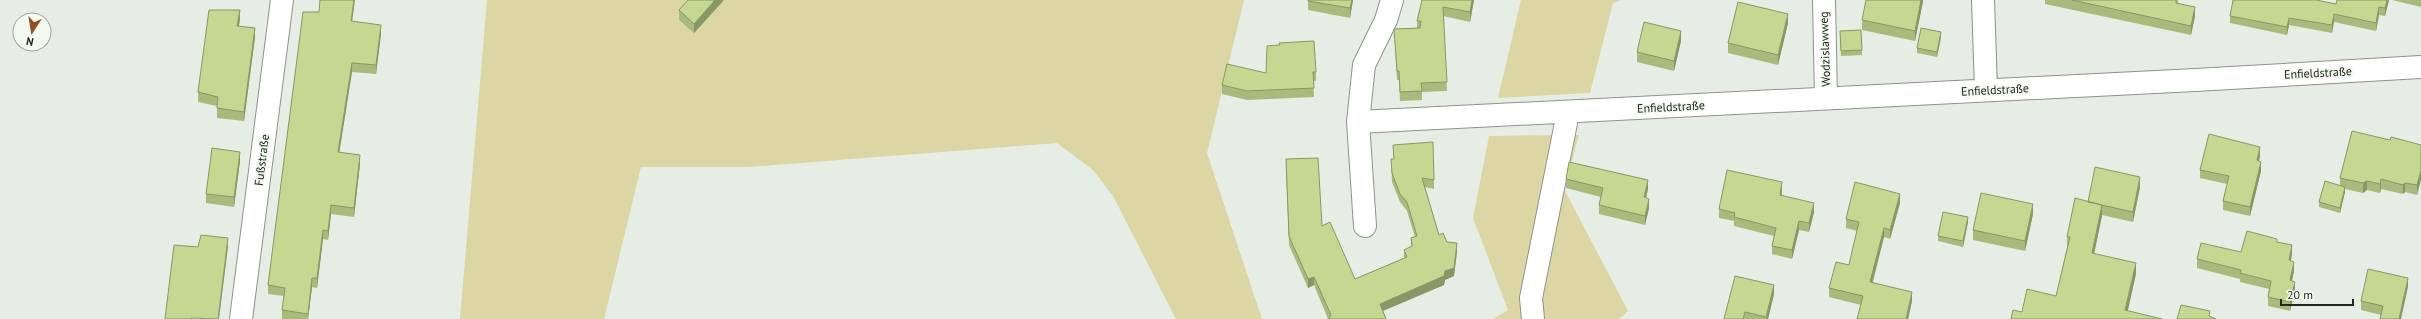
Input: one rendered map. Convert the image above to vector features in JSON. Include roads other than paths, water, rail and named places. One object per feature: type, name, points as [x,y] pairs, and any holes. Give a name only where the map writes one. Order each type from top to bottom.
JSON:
[{"type":"street","name":"Fußstraße","points":[[241,319],[282,0]]},
{"type":"street","points":[[1365,226],[1358,122],[1364,65],[1386,20],[1392,0]]},
{"type":"street","name":"Wodzislawweg","points":[[1824,0],[1826,98]]},
{"type":"street","points":[[1983,0],[1986,90]]},
{"type":"street","name":"Enfieldstraße","points":[[1358,122],[1568,113],[2421,67]]},
{"type":"street","points":[[1533,319],[1530,298],[1568,113]]}]
